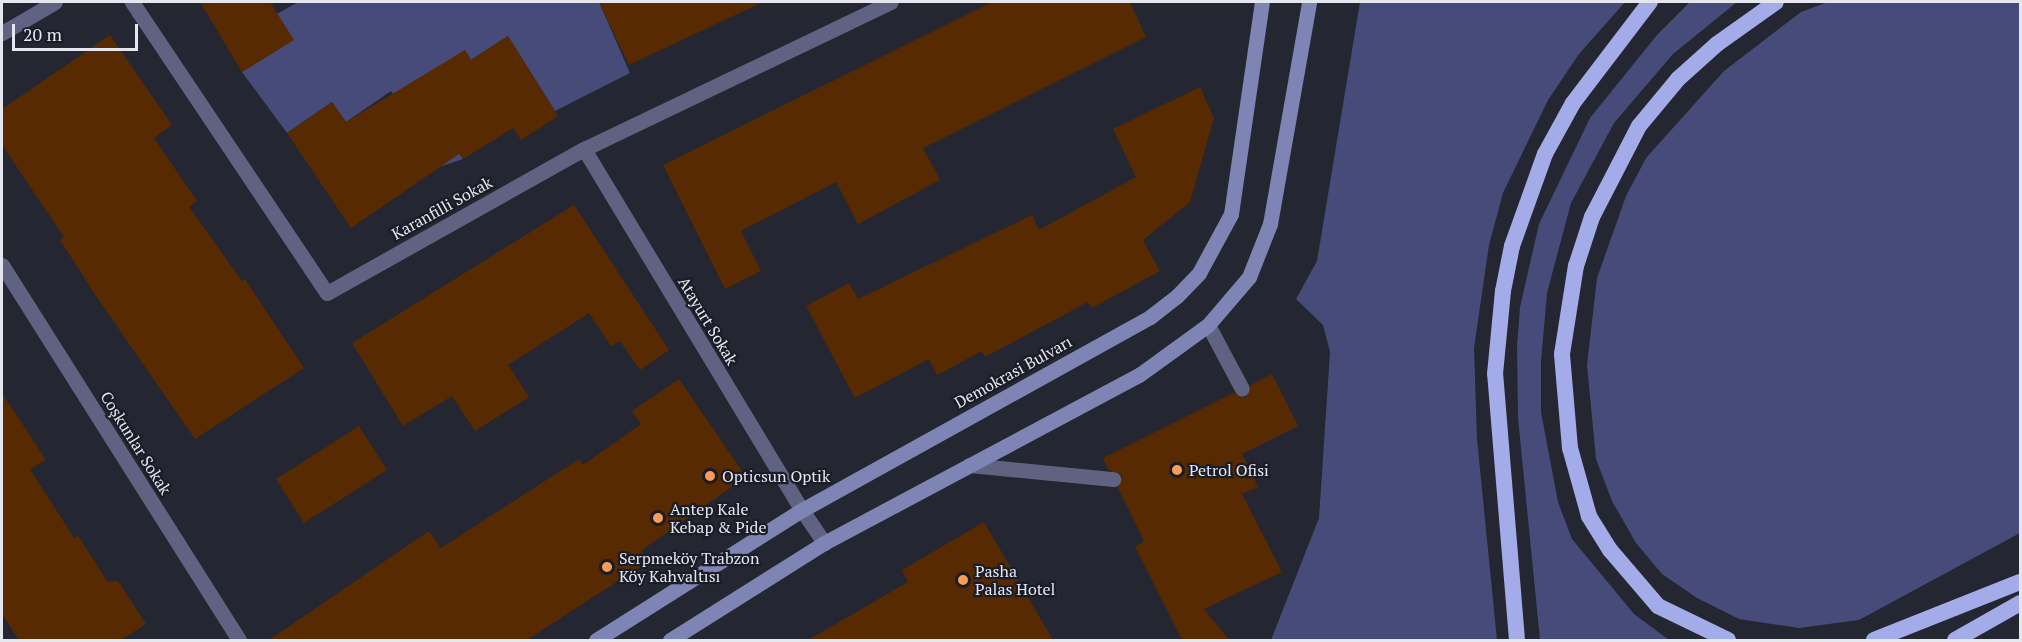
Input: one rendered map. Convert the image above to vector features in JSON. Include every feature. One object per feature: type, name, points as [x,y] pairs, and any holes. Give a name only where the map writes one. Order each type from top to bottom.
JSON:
[{"type":"highway","points":[[1517,640],[1495,374],[1503,291],[1512,246],[1545,154],[1573,103],[1650,2]]},
{"type":"highway","points":[[1728,640],[1658,606],[1610,550],[1589,516],[1570,448],[1562,354],[1576,266],[1592,217],[1640,126],[1686,72],[1749,18],[1776,2]]},
{"type":"highway","points":[[1874,640],[2020,582]]},
{"type":"highway","points":[[1955,640],[2020,603]]},
{"type":"main road","name":"Demokrasi Bulvarı","points":[[596,640],[802,510],[1150,317],[1199,273],[1231,214],[1262,2]]},
{"type":"main road","points":[[670,640],[824,543],[1139,375],[1208,325],[1249,277],[1270,224],[1309,2]]},
{"type":"street","points":[[2,33],[55,2]]},
{"type":"street","name":"Karanfilli Sokak","points":[[132,2],[327,293],[584,149],[891,2]]},
{"type":"street","name":"Atayurt Sokak","points":[[584,149],[824,543]]},
{"type":"street","name":"Coşkunlar Sokak","points":[[2,266],[239,640]]},
{"type":"street","points":[[1208,325],[1242,389]]},
{"type":"street","points":[[969,465],[1113,479]]},
{"type":"shaded area","points":[[298,2],[599,2],[630,73],[555,111],[508,36],[471,60],[465,50],[415,82],[463,159],[442,166],[391,91],[346,122],[332,102],[287,133],[242,72],[293,40],[277,14]]},
{"type":"shaded area","points":[[1360,2],[1625,2],[1579,54],[1548,100],[1503,193],[1489,245],[1474,348],[1477,439],[1497,640],[1271,640],[1319,518],[1330,352],[1323,325],[1296,299],[1317,261]]},
{"type":"shaded area","points":[[1690,2],[1737,2],[1673,54],[1614,123],[1571,203],[1547,293],[1541,362],[1541,412],[1558,502],[1572,539],[1634,614],[1669,640],[1540,640],[1518,418],[1517,347],[1520,307],[1539,224],[1590,118],[1657,35]]},
{"type":"shaded area","points":[[1828,2],[2020,2],[2020,533],[1859,620],[1799,628],[1739,619],[1697,598],[1662,574],[1636,543],[1612,501],[1596,459],[1587,365],[1597,278],[1626,196],[1646,158],[1724,71],[1801,12]]},
{"type":"building","points":[[200,2],[270,2],[294,40],[242,72]]},
{"type":"building","points":[[599,2],[763,2],[629,65]]},
{"type":"building","points":[[992,2],[1130,2],[1146,37],[923,148],[940,180],[858,224],[836,182],[741,231],[761,271],[725,289],[663,165]]},
{"type":"building","points":[[110,35],[172,125],[154,138],[197,201],[189,207],[242,281],[245,279],[304,368],[195,439],[96,296],[60,240],[64,237],[2,145],[2,109]]},
{"type":"building","points":[[508,36],[558,116],[521,140],[513,128],[463,159],[459,154],[351,228],[287,133],[332,102],[346,122],[465,50],[471,60]]},
{"type":"building","points":[[1200,87],[1214,118],[1190,202],[1143,240],[1160,271],[1092,308],[1088,302],[985,357],[982,351],[937,375],[929,359],[855,398],[806,306],[849,283],[858,299],[1032,215],[1039,230],[1136,177],[1113,129]]},
{"type":"building","points":[[574,205],[669,350],[640,370],[620,341],[611,346],[589,313],[508,365],[529,397],[475,431],[452,396],[403,426],[352,343]]},
{"type":"building","points":[[1272,374],[1298,426],[1242,454],[1258,487],[1242,494],[1282,572],[1204,609],[1229,640],[1182,640],[1135,547],[1144,541],[1118,488],[1122,476],[1108,469],[1103,458],[1233,393],[1246,398],[1251,385]]},
{"type":"building","points":[[679,379],[746,477],[642,550],[647,562],[527,640],[269,640],[429,531],[441,548],[579,459],[583,465],[641,424],[632,411]]},
{"type":"building","points":[[2,393],[46,460],[30,469],[74,538],[78,536],[108,582],[118,581],[146,624],[121,640],[19,640],[2,614]]},
{"type":"building","points":[[359,426],[387,470],[304,523],[276,479]]},
{"type":"building","name":"Pasha Palas Hotel","points":[[984,522],[1053,640],[808,640],[908,582],[902,570]]},
{"type":"place","name":"Petrol Ofisi","points":[[1177,470]]},
{"type":"place","name":"Opticsun Optik","points":[[710,476]]},
{"type":"place","name":"Antep Kale Kebap & Pide","points":[[658,518]]},
{"type":"place","name":"Serpmeköy Trabzon Köy Kahvaltısı","points":[[607,567]]},
{"type":"place","name":"Pasha Palas Hotel","points":[[963,580]]}]
